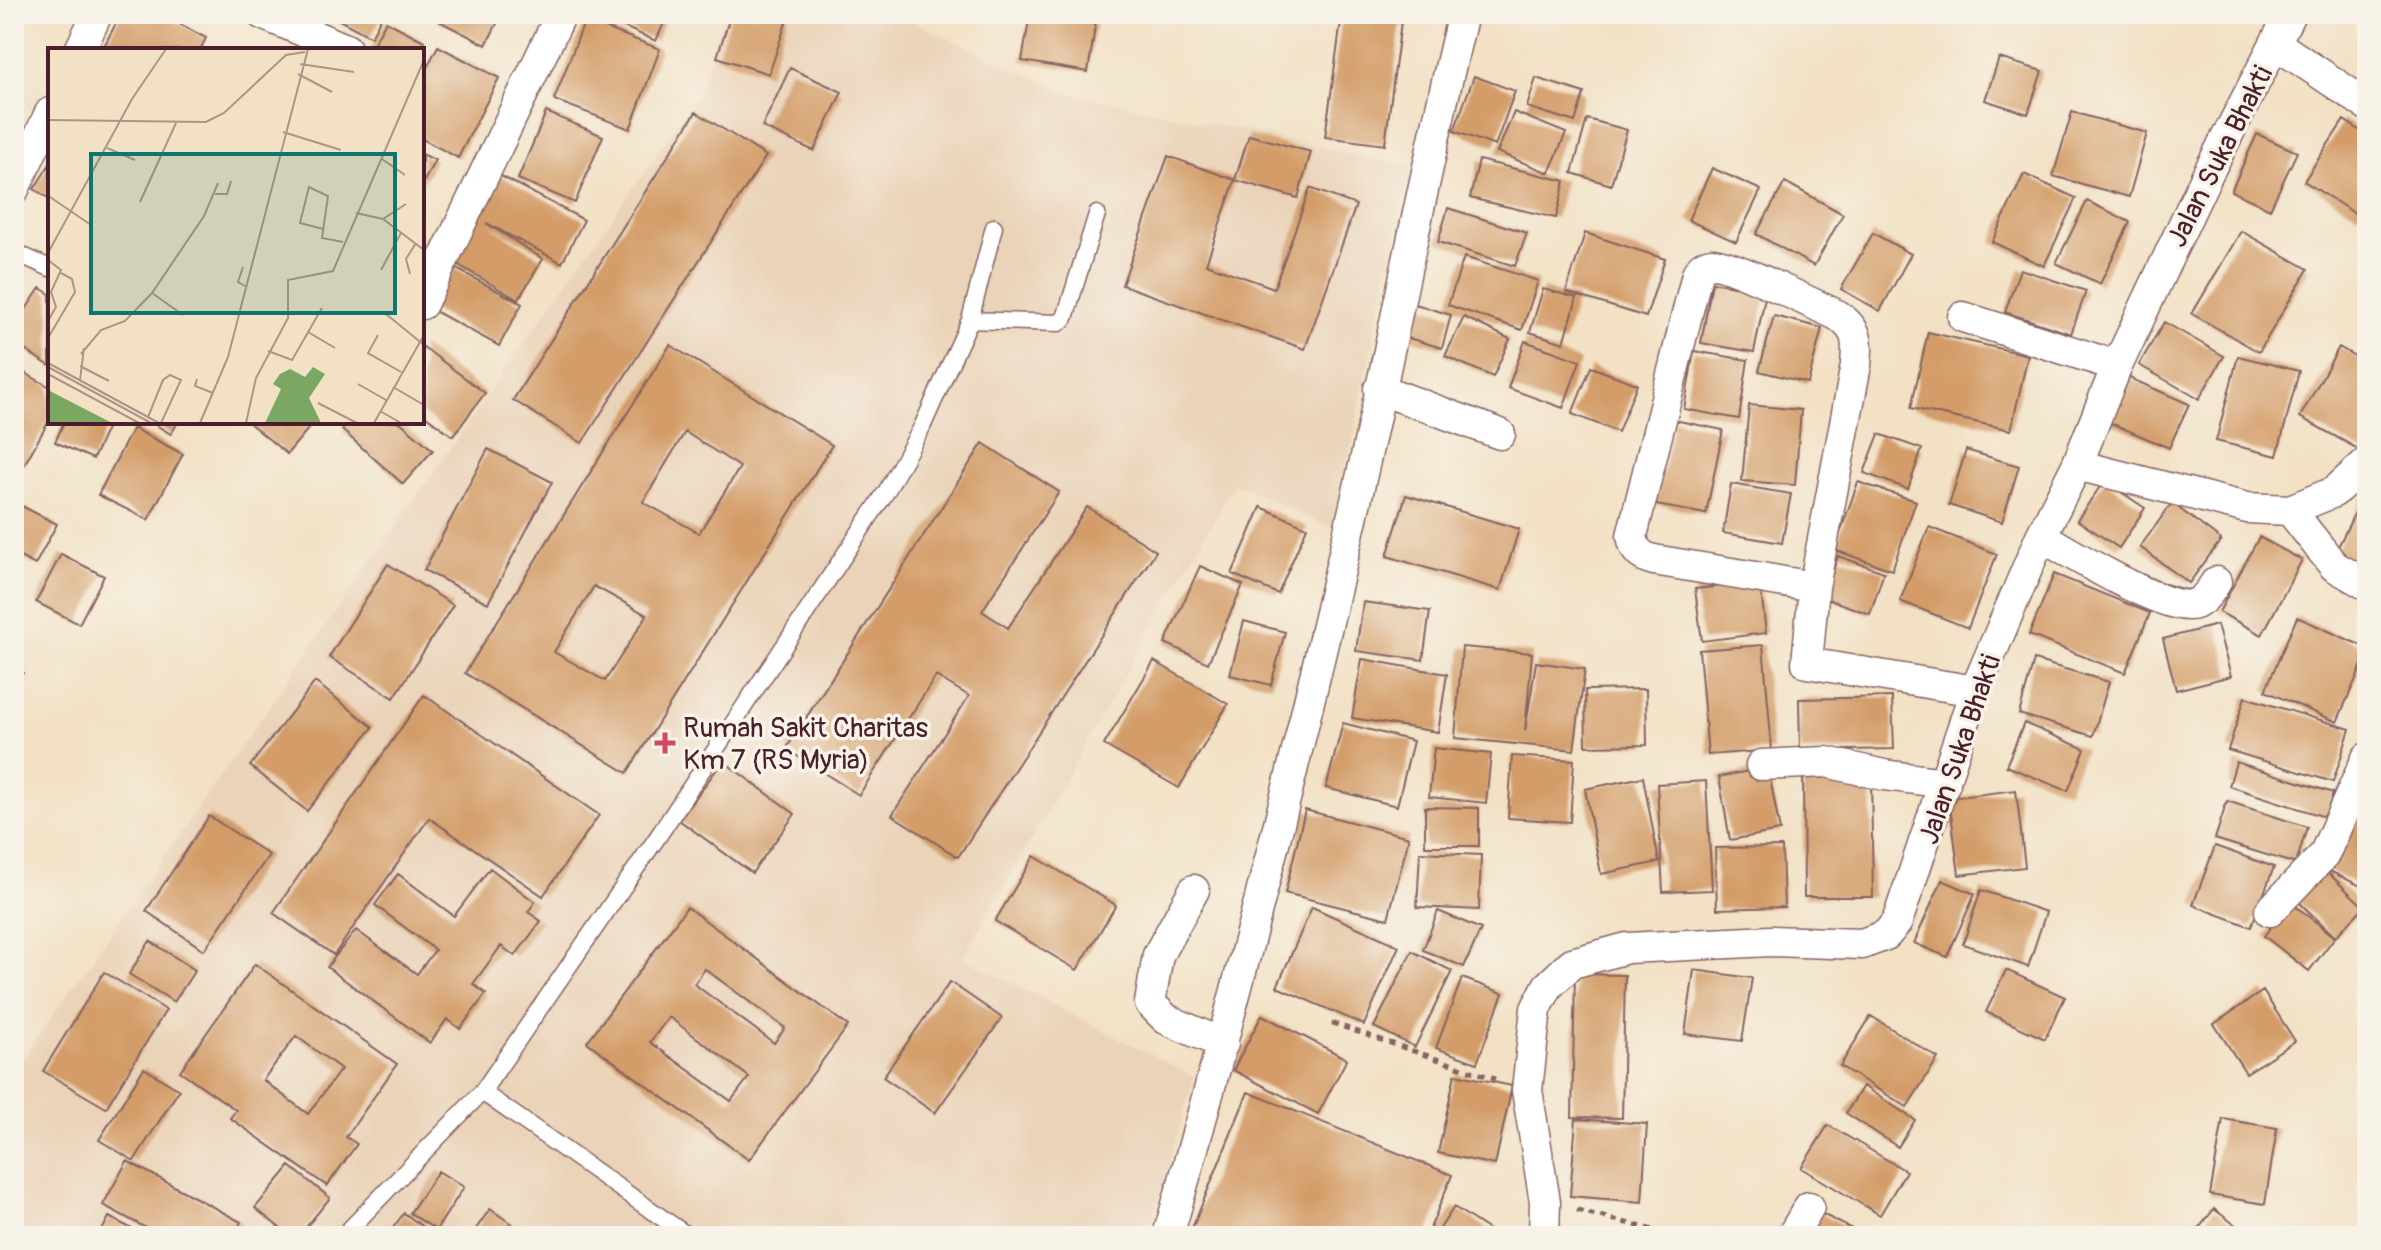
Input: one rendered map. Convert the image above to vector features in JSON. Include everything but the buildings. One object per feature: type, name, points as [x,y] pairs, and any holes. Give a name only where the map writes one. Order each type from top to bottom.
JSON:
[{"type":"street","points":[[81,48],[97,14]]},
{"type":"street","points":[[262,14],[344,48]]},
{"type":"street","points":[[424,300],[561,14]]},
{"type":"street","points":[[1168,1236],[1223,1044],[1292,779],[1463,14]]},
{"type":"street","name":"Jalan Suka Bhakti","points":[[1544,1236],[1545,1202],[1527,1090],[1536,1009],[1548,986],[1572,963],[1627,948],[1771,941],[1862,944],[1886,935],[1897,922],[1975,691],[2041,536],[2077,465],[2117,366],[2206,177],[2290,14]]},
{"type":"street","points":[[2276,44],[2367,105]]},
{"type":"street","points":[[14,189],[48,117]]},
{"type":"street","points":[[1814,587],[1654,560],[1638,554],[1634,546],[1632,536],[1697,274],[1707,264],[1728,267],[1837,315],[1849,323],[1856,333],[1856,365],[1814,587],[1807,663],[1975,691]]},
{"type":"street","points":[[1963,317],[2117,366]]},
{"type":"street","points":[[1379,389],[1500,434]]},
{"type":"street","points":[[2077,465],[2247,508],[2290,510],[2334,492],[2367,462]]},
{"type":"street","points":[[2290,510],[2334,566],[2367,585]]},
{"type":"street","points":[[2041,536],[2152,597],[2194,605],[2208,595],[2216,582]]},
{"type":"street","points":[[2270,911],[2324,855],[2367,758]]},
{"type":"street","points":[[1761,765],[1826,762],[1884,775],[1945,783]]},
{"type":"street","points":[[1194,890],[1158,955],[1150,1003],[1166,1019],[1223,1044]]},
{"type":"street","points":[[1792,1236],[1809,1207]]},
{"type":"lane","points":[[970,320],[1059,323],[1065,318],[1097,214]]},
{"type":"lane","points":[[343,1236],[482,1092],[659,835],[886,492],[922,427],[970,320],[994,227]]},
{"type":"lane","points":[[14,252],[48,267]]},
{"type":"lane","points":[[482,1092],[688,1236]]},
{"type":"path","points":[[1332,1023],[1527,1090]]},
{"type":"path","points":[[1545,1202],[1676,1236]]},
{"type":"shaded area","name":"Rumah Sakit Charitas Km 7 (RS Myria)","points":[[725,14],[897,14],[1065,92],[1411,167],[1333,529],[1235,483],[963,958],[1194,1077],[1148,1236],[14,1236],[14,1071],[698,95]]},
{"type":"place","name":"Rumah Sakit Charitas Km 7 (RS Myria)","points":[[665,743]]}]
